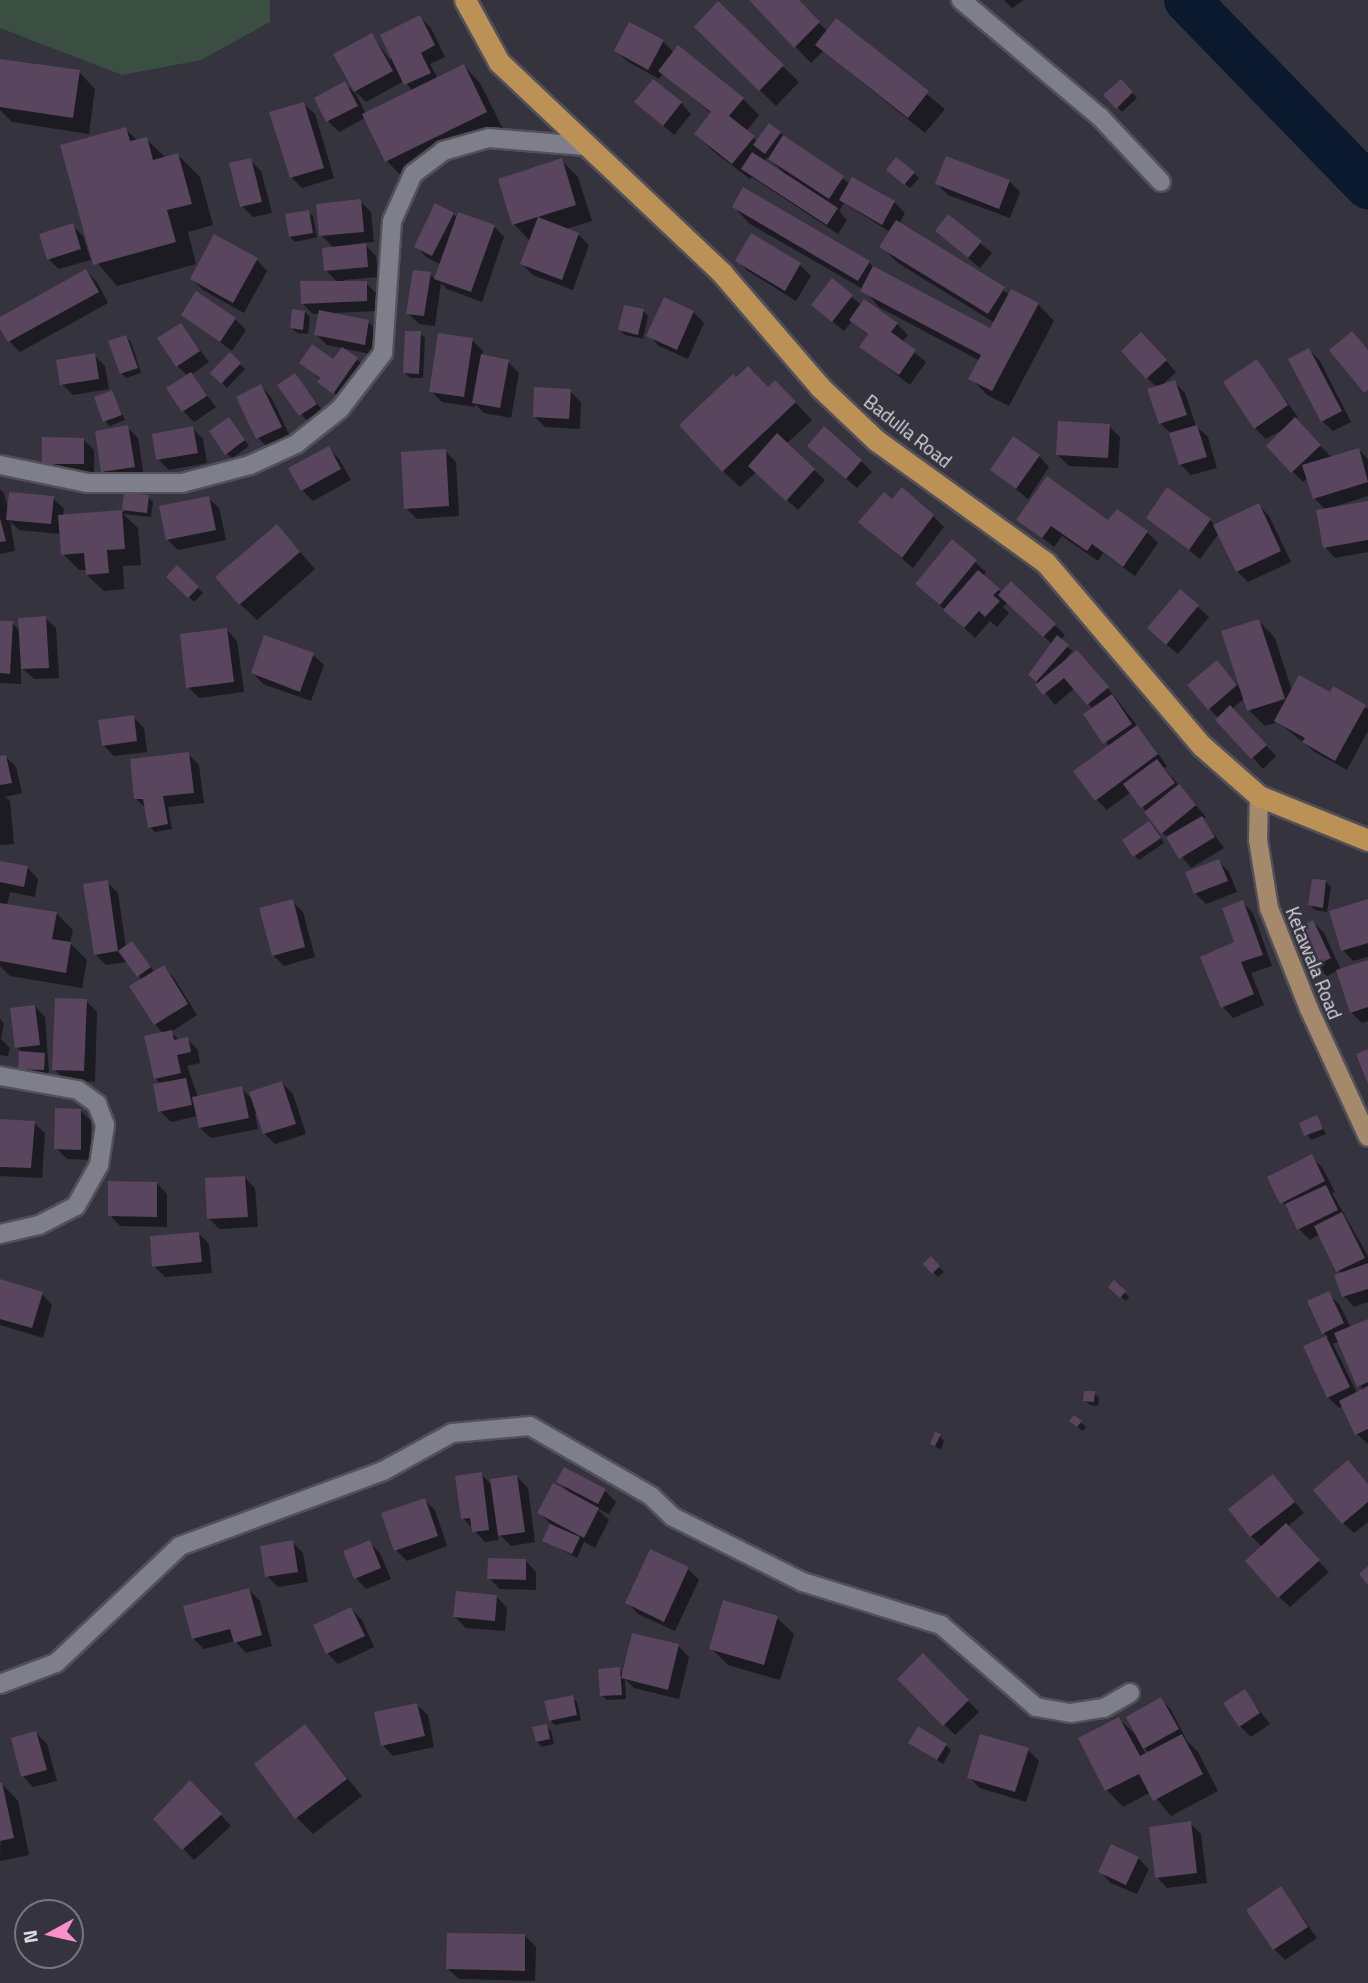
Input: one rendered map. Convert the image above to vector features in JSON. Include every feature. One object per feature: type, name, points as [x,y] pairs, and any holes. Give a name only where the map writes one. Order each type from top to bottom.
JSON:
[{"type":"highway","name":"Badulla Road","points":[[465,0],[499,62],[722,273],[820,387],[877,441],[1046,563],[1202,746],[1259,796],[1368,840]]},
{"type":"main road","name":"Ketawala Road","points":[[1259,796],[1258,840],[1269,908],[1309,1009],[1368,1137]]},
{"type":"street","points":[[961,0],[1100,117],[1161,182]]},
{"type":"street","points":[[0,466],[88,483],[182,483],[250,465],[296,443],[340,409],[383,353],[392,221],[413,174],[443,151],[489,138],[585,146]]},
{"type":"street","points":[[0,1076],[78,1090],[97,1104],[105,1125],[99,1165],[76,1206],[39,1225],[0,1234]]},
{"type":"street","points":[[0,1684],[56,1663],[180,1546],[383,1471],[453,1433],[530,1426],[651,1496],[673,1517],[803,1582],[942,1625],[1036,1707],[1071,1713],[1104,1708],[1130,1693]]},
{"type":"green space","points":[[0,0],[270,0],[270,22],[201,60],[122,75],[0,28]]},
{"type":"building","points":[[749,0],[799,0],[820,22],[794,48]]},
{"type":"building","points":[[718,1],[784,65],[759,91],[694,27]]},
{"type":"building","points":[[420,15],[435,45],[421,53],[431,73],[404,85],[380,35]]},
{"type":"building","points":[[836,18],[929,91],[908,118],[815,45]]},
{"type":"building","points":[[629,22],[664,40],[648,70],[614,51]]},
{"type":"building","points":[[372,33],[393,71],[354,92],[333,54]]},
{"type":"building","points":[[678,45],[744,98],[729,116],[755,136],[732,164],[694,134],[711,112],[658,71]]},
{"type":"building","points":[[0,59],[80,70],[73,118],[0,107]]},
{"type":"building","points":[[464,64],[487,112],[385,162],[362,114]]},
{"type":"building","points":[[653,79],[682,102],[663,126],[634,102]]},
{"type":"building","points":[[1121,79],[1133,92],[1116,109],[1103,95]]},
{"type":"building","points":[[345,81],[358,106],[326,122],[314,98]]},
{"type":"building","points":[[304,102],[324,168],[290,178],[269,112]]},
{"type":"building","points":[[769,123],[781,132],[765,154],[753,145]]},
{"type":"building","points":[[126,127],[130,141],[147,137],[153,160],[178,153],[192,204],[167,210],[176,242],[93,265],[60,145]]},
{"type":"building","points":[[783,135],[844,176],[829,199],[768,159]]},
{"type":"building","points":[[752,152],[838,208],[827,225],[741,169]]},
{"type":"building","points":[[946,156],[1010,180],[999,209],[935,184]]},
{"type":"building","points":[[896,157],[915,172],[904,185],[886,170]]},
{"type":"building","points":[[251,158],[262,202],[240,207],[229,163]]},
{"type":"building","points":[[562,158],[576,205],[512,225],[498,179]]},
{"type":"building","points":[[852,177],[895,201],[882,225],[839,200]]},
{"type":"building","points":[[743,187],[870,261],[858,281],[732,207]]},
{"type":"building","points":[[361,199],[364,232],[319,236],[316,204]]},
{"type":"building","points":[[435,203],[454,213],[432,256],[414,247]]},
{"type":"building","points":[[309,210],[313,233],[289,237],[285,214]]},
{"type":"building","points":[[458,212],[495,225],[471,292],[434,279]]},
{"type":"building","points":[[948,214],[982,241],[968,258],[935,231]]},
{"type":"building","points":[[538,217],[579,233],[562,280],[520,264]]},
{"type":"building","points":[[896,220],[1005,287],[988,314],[879,247]]},
{"type":"building","points":[[73,223],[81,249],[47,260],[39,234]]},
{"type":"building","points":[[751,233],[801,263],[785,291],[735,261]]},
{"type":"building","points":[[214,234],[258,258],[233,303],[190,279]]},
{"type":"building","points":[[366,243],[368,267],[324,271],[322,248]]},
{"type":"building","points":[[873,266],[990,328],[1011,289],[1039,303],[992,391],[968,379],[981,355],[860,291]]},
{"type":"building","points":[[86,269],[99,292],[8,342],[0,329],[0,317]]},
{"type":"building","points":[[413,270],[431,272],[424,316],[406,314]]},
{"type":"building","points":[[832,278],[853,295],[832,322],[811,305]]},
{"type":"building","points":[[300,281],[367,281],[367,301],[301,304]]},
{"type":"building","points":[[196,291],[236,318],[220,342],[181,315]]},
{"type":"building","points":[[664,297],[694,311],[677,350],[646,336]]},
{"type":"building","points":[[864,299],[898,323],[891,332],[916,350],[899,375],[859,347],[868,334],[849,320]]},
{"type":"building","points":[[624,305],[644,309],[638,335],[618,330]]},
{"type":"building","points":[[292,309],[305,311],[303,330],[290,328]]},
{"type":"building","points":[[319,310],[369,320],[365,345],[314,335]]},
{"type":"building","points":[[181,323],[200,351],[176,367],[157,338]]},
{"type":"building","points":[[405,331],[421,331],[419,374],[403,373]]},
{"type":"building","points":[[1352,331],[1368,350],[1368,390],[1364,393],[1329,350]]},
{"type":"building","points":[[1141,332],[1167,360],[1146,379],[1121,351]]},
{"type":"building","points":[[438,333],[473,338],[464,397],[429,392]]},
{"type":"building","points":[[126,335],[138,368],[120,374],[108,341]]},
{"type":"building","points":[[312,344],[333,359],[342,347],[358,358],[333,394],[317,382],[320,378],[299,363]]},
{"type":"building","points":[[1309,348],[1342,411],[1321,422],[1288,359]]},
{"type":"building","points":[[230,352],[241,363],[221,384],[210,373]]},
{"type":"building","points":[[95,353],[99,379],[60,385],[56,360]]},
{"type":"building","points":[[481,354],[509,360],[500,408],[472,403]]},
{"type":"building","points":[[1257,359],[1288,405],[1254,429],[1223,382]]},
{"type":"building","points":[[748,366],[768,387],[775,380],[796,402],[722,472],[679,425],[733,374],[736,377]]},
{"type":"building","points":[[191,372],[207,396],[182,412],[166,388]]},
{"type":"building","points":[[295,373],[317,404],[299,416],[277,385]]},
{"type":"building","points":[[1175,380],[1187,415],[1159,424],[1147,389]]},
{"type":"building","points":[[261,384],[282,427],[256,439],[236,397]]},
{"type":"building","points":[[534,387],[571,389],[569,419],[533,417]]},
{"type":"building","points":[[112,390],[122,415],[103,422],[94,397]]},
{"type":"building","points":[[229,417],[245,440],[225,455],[209,431]]},
{"type":"building","points":[[1295,417],[1321,445],[1291,473],[1266,446]]},
{"type":"building","points":[[1058,421],[1110,424],[1108,458],[1056,455]]},
{"type":"building","points":[[128,425],[135,467],[101,472],[95,431]]},
{"type":"building","points":[[1197,425],[1207,457],[1179,465],[1169,433]]},
{"type":"building","points":[[193,426],[198,453],[156,460],[152,434]]},
{"type":"building","points":[[824,426],[862,460],[846,479],[807,446]]},
{"type":"building","points":[[777,433],[815,469],[786,501],[748,466]]},
{"type":"building","points":[[1013,436],[1040,455],[1016,489],[990,470]]},
{"type":"building","points":[[42,437],[84,438],[84,464],[42,464]]},
{"type":"building","points":[[329,446],[341,469],[301,491],[288,468]]},
{"type":"building","points":[[1359,448],[1368,482],[1313,499],[1302,465]]},
{"type":"building","points":[[446,449],[449,506],[404,509],[401,452]]},
{"type":"building","points":[[1047,476],[1108,520],[1117,509],[1148,531],[1123,567],[1092,544],[1087,551],[1051,526],[1042,538],[1016,520]]},
{"type":"building","points":[[902,487],[934,515],[902,558],[858,522],[884,492],[892,499]]},
{"type":"building","points":[[1167,487],[1211,519],[1189,550],[1146,518]]},
{"type":"building","points":[[9,492],[54,496],[51,524],[6,520]]},
{"type":"building","points":[[124,493],[149,495],[147,513],[122,510]]},
{"type":"building","points":[[209,496],[216,530],[166,540],[159,506]]},
{"type":"building","points":[[1368,501],[1368,540],[1323,548],[1316,510]]},
{"type":"building","points":[[1259,503],[1281,551],[1236,572],[1213,525]]},
{"type":"building","points":[[122,510],[125,549],[107,550],[109,573],[86,575],[84,553],[61,555],[58,515]]},
{"type":"building","points":[[0,518],[6,541],[0,542]]},
{"type":"building","points":[[277,524],[300,552],[239,605],[215,577]]},
{"type":"building","points":[[952,539],[977,560],[940,605],[915,584]]},
{"type":"building","points":[[177,565],[199,587],[188,598],[166,577]]},
{"type":"building","points":[[978,570],[1000,589],[993,595],[1000,601],[985,617],[979,611],[964,628],[943,610]]},
{"type":"building","points":[[1011,581],[1056,624],[1043,637],[998,595]]},
{"type":"building","points":[[1180,589],[1199,605],[1166,645],[1147,628]]},
{"type":"building","points":[[46,616],[49,668],[21,669],[18,618]]},
{"type":"building","points":[[1259,619],[1285,699],[1247,711],[1221,631]]},
{"type":"building","points":[[0,621],[13,621],[10,674],[0,673]]},
{"type":"building","points":[[227,628],[234,682],[186,688],[180,634]]},
{"type":"building","points":[[264,635],[314,653],[300,692],[251,673]]},
{"type":"building","points":[[1057,635],[1069,645],[1036,682],[1028,675]]},
{"type":"building","points":[[1077,650],[1109,687],[1087,705],[1064,678],[1043,695],[1035,685]]},
{"type":"building","points":[[1217,660],[1237,685],[1208,710],[1187,685]]},
{"type":"building","points":[[1299,675],[1330,692],[1333,686],[1366,705],[1335,761],[1302,742],[1305,738],[1274,721]]},
{"type":"building","points":[[1112,694],[1132,724],[1103,744],[1083,714]]},
{"type":"building","points":[[1230,705],[1267,745],[1251,759],[1215,720]]},
{"type":"building","points":[[134,715],[137,741],[102,746],[98,720]]},
{"type":"building","points":[[1137,725],[1158,754],[1095,801],[1073,771]]},
{"type":"building","points":[[189,752],[194,793],[163,796],[168,824],[148,828],[143,799],[134,799],[130,759]]},
{"type":"building","points":[[6,755],[12,783],[0,785],[0,756]]},
{"type":"building","points":[[1157,759],[1175,783],[1141,808],[1123,784]]},
{"type":"building","points":[[1179,784],[1196,805],[1161,834],[1144,812]]},
{"type":"building","points":[[1202,816],[1215,837],[1179,859],[1166,837]]},
{"type":"building","points":[[1149,821],[1161,838],[1133,857],[1122,840]]},
{"type":"building","points":[[1219,859],[1228,881],[1194,894],[1185,872]]},
{"type":"building","points":[[0,861],[28,866],[24,887],[0,882]]},
{"type":"building","points":[[1312,879],[1326,880],[1323,908],[1308,905]]},
{"type":"building","points":[[108,880],[118,951],[94,955],[83,884]]},
{"type":"building","points":[[293,899],[305,947],[272,956],[259,908]]},
{"type":"building","points":[[1368,899],[1368,943],[1341,951],[1329,911]]},
{"type":"building","points":[[1243,900],[1263,955],[1241,962],[1254,994],[1221,1008],[1200,957],[1234,942],[1222,908]]},
{"type":"building","points":[[0,903],[57,912],[52,939],[71,942],[66,973],[0,961]]},
{"type":"building","points":[[1313,920],[1331,958],[1315,966],[1297,928]]},
{"type":"building","points":[[132,941],[151,967],[137,977],[118,951]]},
{"type":"building","points":[[1368,960],[1368,1007],[1350,1013],[1336,970]]},
{"type":"building","points":[[164,965],[188,1004],[154,1025],[129,986]]},
{"type":"building","points":[[55,998],[87,999],[84,1071],[52,1070]]},
{"type":"building","points":[[35,1005],[40,1045],[15,1048],[10,1008]]},
{"type":"building","points":[[172,1030],[174,1040],[188,1037],[191,1052],[177,1055],[181,1073],[154,1079],[144,1036]]},
{"type":"building","points":[[1368,1049],[1368,1084],[1356,1054]]},
{"type":"building","points":[[19,1051],[45,1053],[44,1070],[18,1069]]},
{"type":"building","points":[[186,1078],[192,1105],[158,1112],[153,1084]]},
{"type":"building","points":[[282,1081],[296,1124],[263,1134],[249,1092]]},
{"type":"building","points":[[242,1086],[249,1118],[199,1128],[192,1097]]},
{"type":"building","points":[[55,1108],[81,1109],[81,1150],[54,1149]]},
{"type":"building","points":[[1317,1115],[1323,1129],[1304,1136],[1299,1123]]},
{"type":"building","points":[[0,1119],[35,1121],[31,1168],[0,1167]]},
{"type":"building","points":[[1312,1154],[1325,1181],[1280,1204],[1267,1177]]},
{"type":"building","points":[[245,1176],[248,1217],[207,1219],[205,1178]]},
{"type":"building","points":[[108,1181],[157,1182],[157,1217],[108,1216]]},
{"type":"building","points":[[1326,1185],[1338,1210],[1297,1230],[1285,1204]]},
{"type":"building","points":[[1342,1212],[1365,1258],[1336,1272],[1314,1226]]},
{"type":"building","points":[[199,1232],[202,1262],[152,1267],[150,1236]]},
{"type":"building","points":[[931,1256],[940,1266],[932,1274],[923,1264]]},
{"type":"building","points":[[1368,1263],[1368,1289],[1342,1297],[1334,1275]]},
{"type":"building","points":[[0,1279],[43,1292],[32,1328],[0,1319]]},
{"type":"building","points":[[1114,1280],[1126,1291],[1120,1298],[1108,1287]]},
{"type":"building","points":[[1329,1291],[1344,1323],[1322,1334],[1307,1301]]},
{"type":"building","points":[[1368,1319],[1368,1382],[1357,1387],[1334,1333]]},
{"type":"building","points":[[1326,1336],[1350,1387],[1327,1398],[1303,1346]]},
{"type":"building","points":[[1368,1386],[1368,1429],[1355,1435],[1339,1401]]},
{"type":"building","points":[[1084,1391],[1095,1391],[1094,1402],[1083,1401]]},
{"type":"building","points":[[1074,1415],[1082,1421],[1077,1427],[1069,1421]]},
{"type":"building","points":[[935,1432],[941,1434],[935,1446],[930,1444]]},
{"type":"building","points":[[1348,1460],[1368,1484],[1368,1502],[1342,1524],[1313,1490]]},
{"type":"building","points":[[564,1467],[606,1489],[598,1504],[556,1482]]},
{"type":"building","points":[[482,1472],[489,1530],[472,1532],[470,1518],[461,1519],[455,1476]]},
{"type":"building","points":[[1273,1474],[1295,1502],[1250,1537],[1228,1509]]},
{"type":"building","points":[[517,1475],[525,1532],[498,1536],[490,1479]]},
{"type":"building","points":[[553,1483],[599,1508],[584,1538],[537,1513]]},
{"type":"building","points":[[425,1498],[438,1536],[394,1551],[381,1513]]},
{"type":"building","points":[[1286,1523],[1320,1560],[1278,1598],[1245,1561]]},
{"type":"building","points":[[550,1524],[580,1537],[572,1554],[542,1541]]},
{"type":"building","points":[[293,1540],[298,1572],[265,1577],[260,1546]]},
{"type":"building","points":[[370,1540],[381,1568],[354,1579],[343,1551]]},
{"type":"building","points":[[650,1549],[689,1567],[664,1622],[625,1603]]},
{"type":"building","points":[[488,1558],[526,1559],[526,1580],[487,1579]]},
{"type":"building","points":[[1368,1566],[1368,1585],[1359,1574]]},
{"type":"building","points":[[249,1588],[262,1635],[234,1643],[230,1629],[192,1639],[183,1606]]},
{"type":"building","points":[[456,1591],[497,1595],[495,1621],[453,1617]]},
{"type":"building","points":[[723,1600],[778,1616],[764,1665],[709,1649]]},
{"type":"building","points":[[351,1607],[365,1636],[326,1654],[313,1625]]},
{"type":"building","points":[[632,1633],[679,1644],[668,1690],[621,1678]]},
{"type":"building","points":[[923,1653],[969,1700],[943,1726],[897,1679]]},
{"type":"building","points":[[620,1667],[622,1695],[600,1696],[598,1669]]},
{"type":"building","points":[[1245,1689],[1260,1713],[1239,1727],[1223,1703]]},
{"type":"building","points":[[573,1695],[577,1715],[549,1721],[544,1701]]},
{"type":"building","points":[[1161,1697],[1179,1729],[1143,1749],[1126,1717]]},
{"type":"building","points":[[417,1703],[425,1736],[381,1746],[374,1712]]},
{"type":"building","points":[[1119,1717],[1140,1756],[1182,1734],[1203,1774],[1153,1801],[1139,1774],[1105,1791],[1078,1738]]},
{"type":"building","points":[[305,1724],[347,1779],[295,1819],[254,1764]]},
{"type":"building","points":[[547,1724],[550,1739],[536,1742],[532,1727]]},
{"type":"building","points":[[918,1726],[947,1744],[937,1760],[908,1743]]},
{"type":"building","points":[[36,1731],[47,1770],[21,1777],[11,1738]]},
{"type":"building","points":[[980,1734],[1029,1748],[1015,1792],[967,1778]]},
{"type":"building","points":[[190,1780],[222,1814],[182,1850],[153,1819]]},
{"type":"building","points":[[2,1782],[14,1838],[0,1841],[0,1783]]},
{"type":"building","points":[[1191,1821],[1197,1873],[1155,1878],[1149,1827]]},
{"type":"building","points":[[1111,1844],[1139,1857],[1126,1885],[1098,1872]]},
{"type":"building","points":[[1281,1886],[1308,1927],[1273,1950],[1246,1910]]},
{"type":"building","points":[[447,1933],[525,1934],[525,1971],[446,1969]]},
{"type":"waterway","points":[[1187,0],[1368,186]]}]
